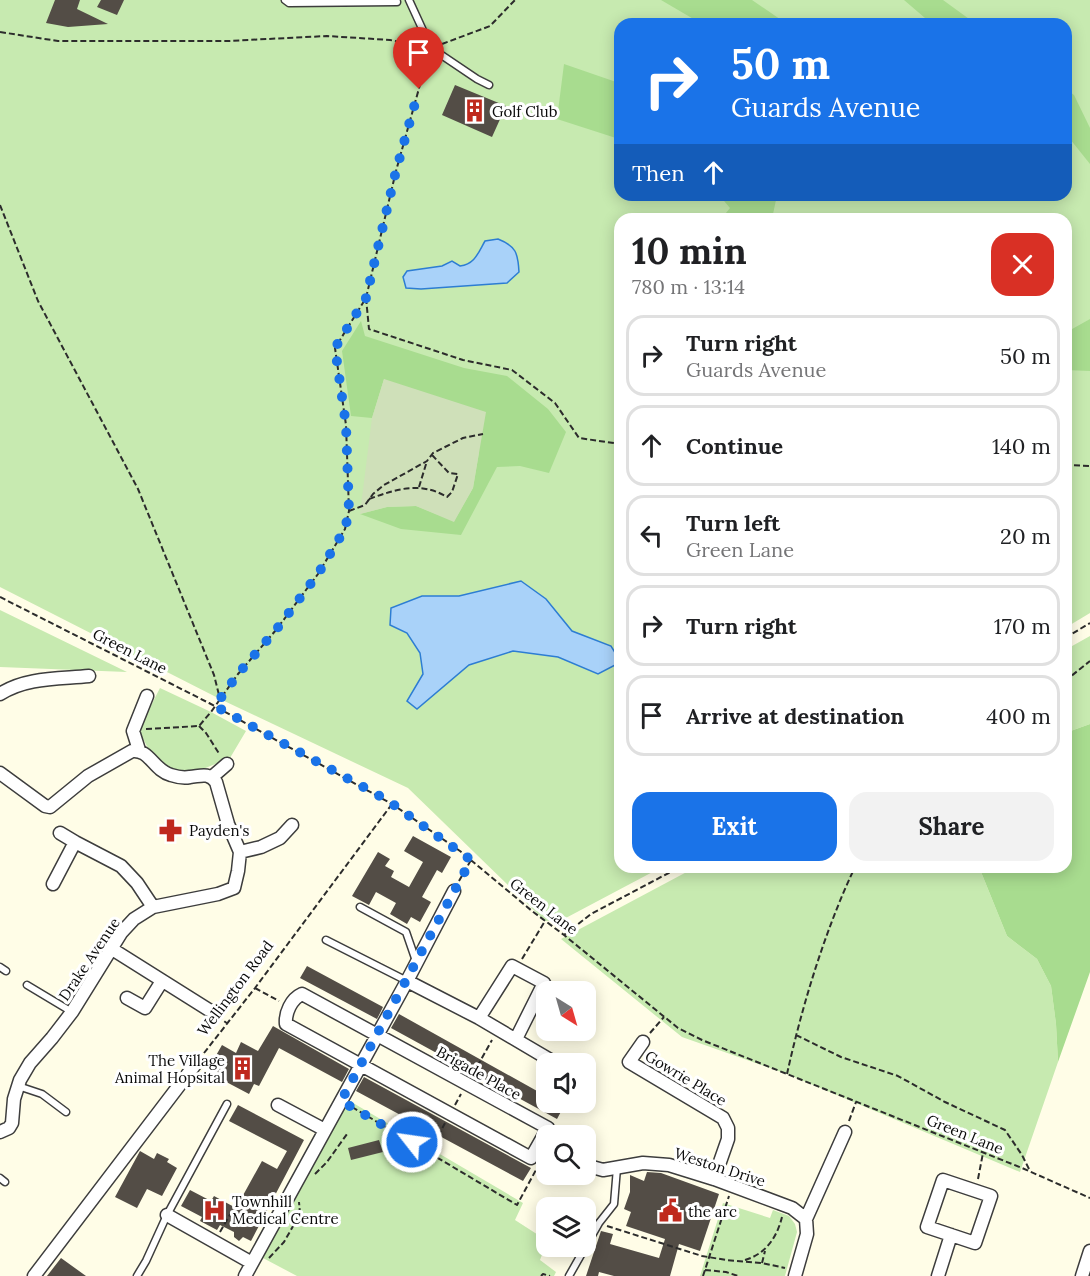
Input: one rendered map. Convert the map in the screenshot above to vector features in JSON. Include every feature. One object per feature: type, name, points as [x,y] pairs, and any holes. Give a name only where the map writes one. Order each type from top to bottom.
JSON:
[{"type":"street","points":[[0,694],[10,687],[39,680],[89,676]]},
{"type":"street","points":[[139,750],[133,731],[147,696]]},
{"type":"street","points":[[0,774],[45,806],[50,807],[88,776],[132,751],[139,750],[146,754],[162,772],[187,778],[205,774],[212,777],[216,782],[228,824],[240,852],[261,847],[280,838],[292,825]]},
{"type":"street","points":[[212,777],[226,765]]},
{"type":"street","points":[[60,833],[121,866],[137,883],[153,907]]},
{"type":"street","points":[[53,884],[75,842]]},
{"type":"street","name":"Drake Avenue","points":[[0,1132],[9,1128],[12,1122],[14,1099],[20,1080],[30,1063],[72,1012],[121,933],[134,919],[153,907],[218,894],[234,888],[240,852]]},
{"type":"street","points":[[245,1276],[454,891]]},
{"type":"street","points":[[112,949],[210,1010]]},
{"type":"street","points":[[479,1018],[512,966],[544,983],[516,1040]]},
{"type":"street","points":[[127,998],[145,1008],[162,981]]},
{"type":"street","points":[[407,981],[479,1018],[538,1053]]},
{"type":"street","name":"Brigade Place","points":[[536,1152],[531,1158],[286,1024],[285,1017],[296,997],[302,994],[542,1125]]},
{"type":"street","name":"Gowrie Place","points":[[643,1042],[629,1062],[723,1118],[728,1128],[728,1139],[714,1179]]},
{"type":"street","points":[[34,1276],[197,1062]]},
{"type":"street","points":[[278,1105],[325,1130]]},
{"type":"street","points":[[796,1274],[807,1234],[806,1219],[845,1132]]},
{"type":"street","name":"Weston Drive","points":[[596,1168],[603,1170],[643,1163],[670,1162],[792,1208],[806,1219]]},
{"type":"street","points":[[943,1180],[991,1196],[975,1243],[951,1235],[927,1227],[943,1180]]},
{"type":"street","points":[[167,1215],[252,1263]]},
{"type":"street","points":[[938,1276],[951,1235]]},
{"type":"street","points":[[1082,1276],[1090,1251]]},
{"type":"lane","points":[[285,0],[289,3],[397,2]]},
{"type":"lane","points":[[409,0],[431,48],[489,85]]},
{"type":"lane","points":[[360,907],[406,932],[417,962]]},
{"type":"lane","points":[[326,940],[407,981]]},
{"type":"lane","points":[[27,985],[72,1012]]},
{"type":"lane","points":[[18,1086],[42,1094],[66,1112]]},
{"type":"lane","points":[[137,1276],[227,1104]]},
{"type":"lane","points":[[569,1276],[599,1223],[614,1204],[617,1168]]},
{"type":"path","points":[[0,32],[58,41],[228,41],[327,36],[390,40],[431,48],[490,26],[515,0]]},
{"type":"path","points":[[133,731],[199,726],[318,574],[345,529],[349,511],[346,425],[335,348],[366,298],[396,171],[431,48]]},
{"type":"path","points":[[0,205],[38,301],[138,489],[214,675],[220,699]]},
{"type":"path","points":[[366,298],[369,329],[463,360],[512,370],[555,403],[579,438],[614,443]]},
{"type":"path","points":[[419,488],[427,461],[433,453],[463,438],[483,434]]},
{"type":"path","points":[[369,500],[390,492],[419,488],[436,490],[447,497],[452,492],[458,474],[449,473],[432,454]]},
{"type":"path","points":[[349,511],[365,505],[384,484],[427,461]]},
{"type":"path","points":[[1072,465],[1090,466]]},
{"type":"path","name":"Green Lane","points":[[0,597],[215,706],[392,804],[471,860],[678,1028],[702,1040],[1030,1171],[1090,1198]]},
{"type":"path","points":[[1072,634],[1090,623]]},
{"type":"path","points":[[1072,676],[1090,662]]},
{"type":"path","points":[[199,726],[226,765]]},
{"type":"path","name":"Wellington Road","points":[[197,1062],[392,804]]},
{"type":"path","points":[[454,891],[471,860]]},
{"type":"path","points":[[564,934],[591,914],[669,873]]},
{"type":"path","points":[[787,1074],[796,1035],[841,895],[852,873]]},
{"type":"path","points":[[516,969],[545,921]]},
{"type":"path","points":[[255,988],[290,1008]]},
{"type":"path","points":[[643,1042],[664,1017]]},
{"type":"path","points":[[796,1035],[841,1057],[898,1076],[945,1102],[1005,1130],[1030,1171]]},
{"type":"path","points":[[341,1101],[517,1205],[536,1170]]},
{"type":"path","points":[[845,1132],[856,1102]]},
{"type":"path","points":[[315,1174],[327,1162],[347,1134]]},
{"type":"path","points":[[976,1191],[983,1153]]},
{"type":"path","points":[[704,1276],[732,1186]]},
{"type":"path","points":[[214,1242],[236,1204],[236,1199]]},
{"type":"path","points":[[268,1258],[284,1242],[300,1214],[299,1199]]},
{"type":"path","points":[[762,1263],[786,1206]]},
{"type":"path","points":[[599,1223],[710,1258],[762,1263],[796,1274]]},
{"type":"path","points":[[743,1261],[757,1256],[766,1249]]},
{"type":"path","points":[[705,1270],[738,1276]]},
{"type":"path","points":[[542,1276],[543,1274],[550,1276]]},
{"type":"green space","points":[[0,0],[1090,0],[1090,613],[1072,624],[1072,213],[614,213],[614,873],[651,873],[562,920],[545,921],[408,788],[220,699],[0,587]]},
{"type":"green space","points":[[661,0],[752,0],[778,18],[692,18]]},
{"type":"green space","points":[[904,0],[943,0],[968,18],[925,18]]},
{"type":"green space","points":[[564,64],[614,81],[614,137],[557,119]]},
{"type":"green space","points":[[1072,93],[1090,128],[1090,164],[1072,142]]},
{"type":"green space","points":[[724,201],[776,201],[773,213],[726,213],[730,208]]},
{"type":"green space","points":[[1090,319],[1090,371],[1072,370],[1072,329]]},
{"type":"green space","points":[[361,321],[365,336],[464,368],[507,376],[548,409],[566,432],[549,473],[520,466],[497,467],[461,535],[401,529],[360,514],[387,507],[416,506],[454,521],[473,488],[479,452],[384,379],[372,418],[351,416],[342,351]]},
{"type":"green space","points":[[384,379],[486,412],[473,488],[454,522],[416,506],[387,507],[360,514],[372,418]]},
{"type":"green space","points":[[0,610],[127,672],[0,667]]},
{"type":"green space","points":[[1090,636],[1090,724],[1072,730],[1072,646]]},
{"type":"green space","points":[[160,688],[246,731],[230,758],[187,773],[164,767],[150,752],[140,733],[141,725]]},
{"type":"green space","points":[[1090,724],[1090,972],[1058,1062],[1051,986],[1037,959],[1007,936],[981,873],[1072,873],[1072,730]]},
{"type":"green space","points":[[685,873],[981,873],[1007,936],[1037,959],[1051,986],[1056,1024],[1058,1062],[1020,1172],[787,1074],[682,1037],[561,939]]},
{"type":"green space","points":[[348,1100],[523,1203],[515,1220],[536,1234],[536,1257],[541,1257],[540,1260],[556,1272],[554,1276],[297,1276],[263,1258]]},
{"type":"green space","points":[[723,1203],[770,1218],[773,1210],[789,1216],[797,1232],[785,1276],[700,1276]]},
{"type":"water","points":[[498,239],[509,244],[518,260],[519,272],[507,283],[406,288],[403,277],[407,271],[442,266],[452,261],[460,266],[465,265],[476,257],[485,241]]},
{"type":"water","points":[[521,581],[546,599],[572,631],[611,646],[614,651],[614,666],[598,674],[558,657],[513,651],[469,665],[417,709],[407,701],[423,674],[420,653],[407,633],[390,625],[391,608],[422,596],[459,596]]},
{"type":"building","points":[[55,0],[80,0],[77,9],[108,24],[68,27],[46,23]]},
{"type":"building","points":[[101,0],[124,0],[117,15],[97,7]]},
{"type":"building","name":"Golf Club","points":[[455,85],[506,106],[492,137],[442,115]]},
{"type":"building","points":[[413,836],[451,857],[442,873],[437,870],[422,897],[431,902],[420,922],[411,917],[407,924],[390,914],[396,903],[376,892],[369,905],[352,896],[378,852],[390,859],[385,866],[394,871],[391,877],[409,887],[423,862],[404,851]]},
{"type":"building","points":[[307,966],[383,1007],[377,1019],[300,978]]},
{"type":"building","points":[[399,1014],[536,1090],[536,1107],[391,1028]]},
{"type":"building","points":[[273,1026],[349,1069],[342,1082],[279,1048],[259,1086],[254,1084],[249,1094],[215,1076],[222,1063],[214,1059],[222,1045],[236,1053],[241,1042],[258,1051]]},
{"type":"building","points":[[364,1077],[531,1168],[523,1181],[356,1091]]},
{"type":"building","points":[[238,1105],[304,1140],[251,1241],[243,1237],[239,1241],[234,1237],[234,1232],[220,1225],[217,1230],[200,1221],[202,1217],[181,1206],[190,1190],[211,1201],[214,1196],[236,1208],[262,1161],[277,1169],[287,1151],[229,1121]]},
{"type":"building","points":[[546,1113],[560,1113],[557,1119]]},
{"type":"building","points":[[379,1140],[383,1152],[351,1160],[348,1148]]},
{"type":"building","points":[[140,1151],[154,1159],[157,1153],[169,1159],[167,1162],[177,1168],[162,1196],[147,1189],[137,1208],[115,1197]]},
{"type":"building","name":"the arc","points":[[647,1172],[661,1173],[719,1194],[700,1251],[679,1244],[670,1276],[614,1276],[599,1272],[598,1276],[586,1276],[592,1257],[596,1257],[596,1246],[601,1231],[613,1234],[610,1244],[659,1258],[665,1239],[626,1226],[631,1212],[624,1209],[630,1192],[630,1175],[644,1181]]},
{"type":"building","points":[[61,1258],[86,1276],[47,1276]]},
{"type":"place","name":"Golf Club","points":[[474,111]]},
{"type":"place","name":"Payden's","points":[[171,830]]},
{"type":"place","name":"The Village Animal Hopsital","points":[[243,1069]]},
{"type":"place","name":"Townhill Medical Centre","points":[[214,1210]]},
{"type":"place","name":"the arc","points":[[670,1211]]},
{"type":"route","points":[[412,1142],[341,1101],[471,860],[387,800],[215,706],[318,574],[345,529],[349,511],[346,425],[335,348],[366,298],[396,171],[419,89]]}]
